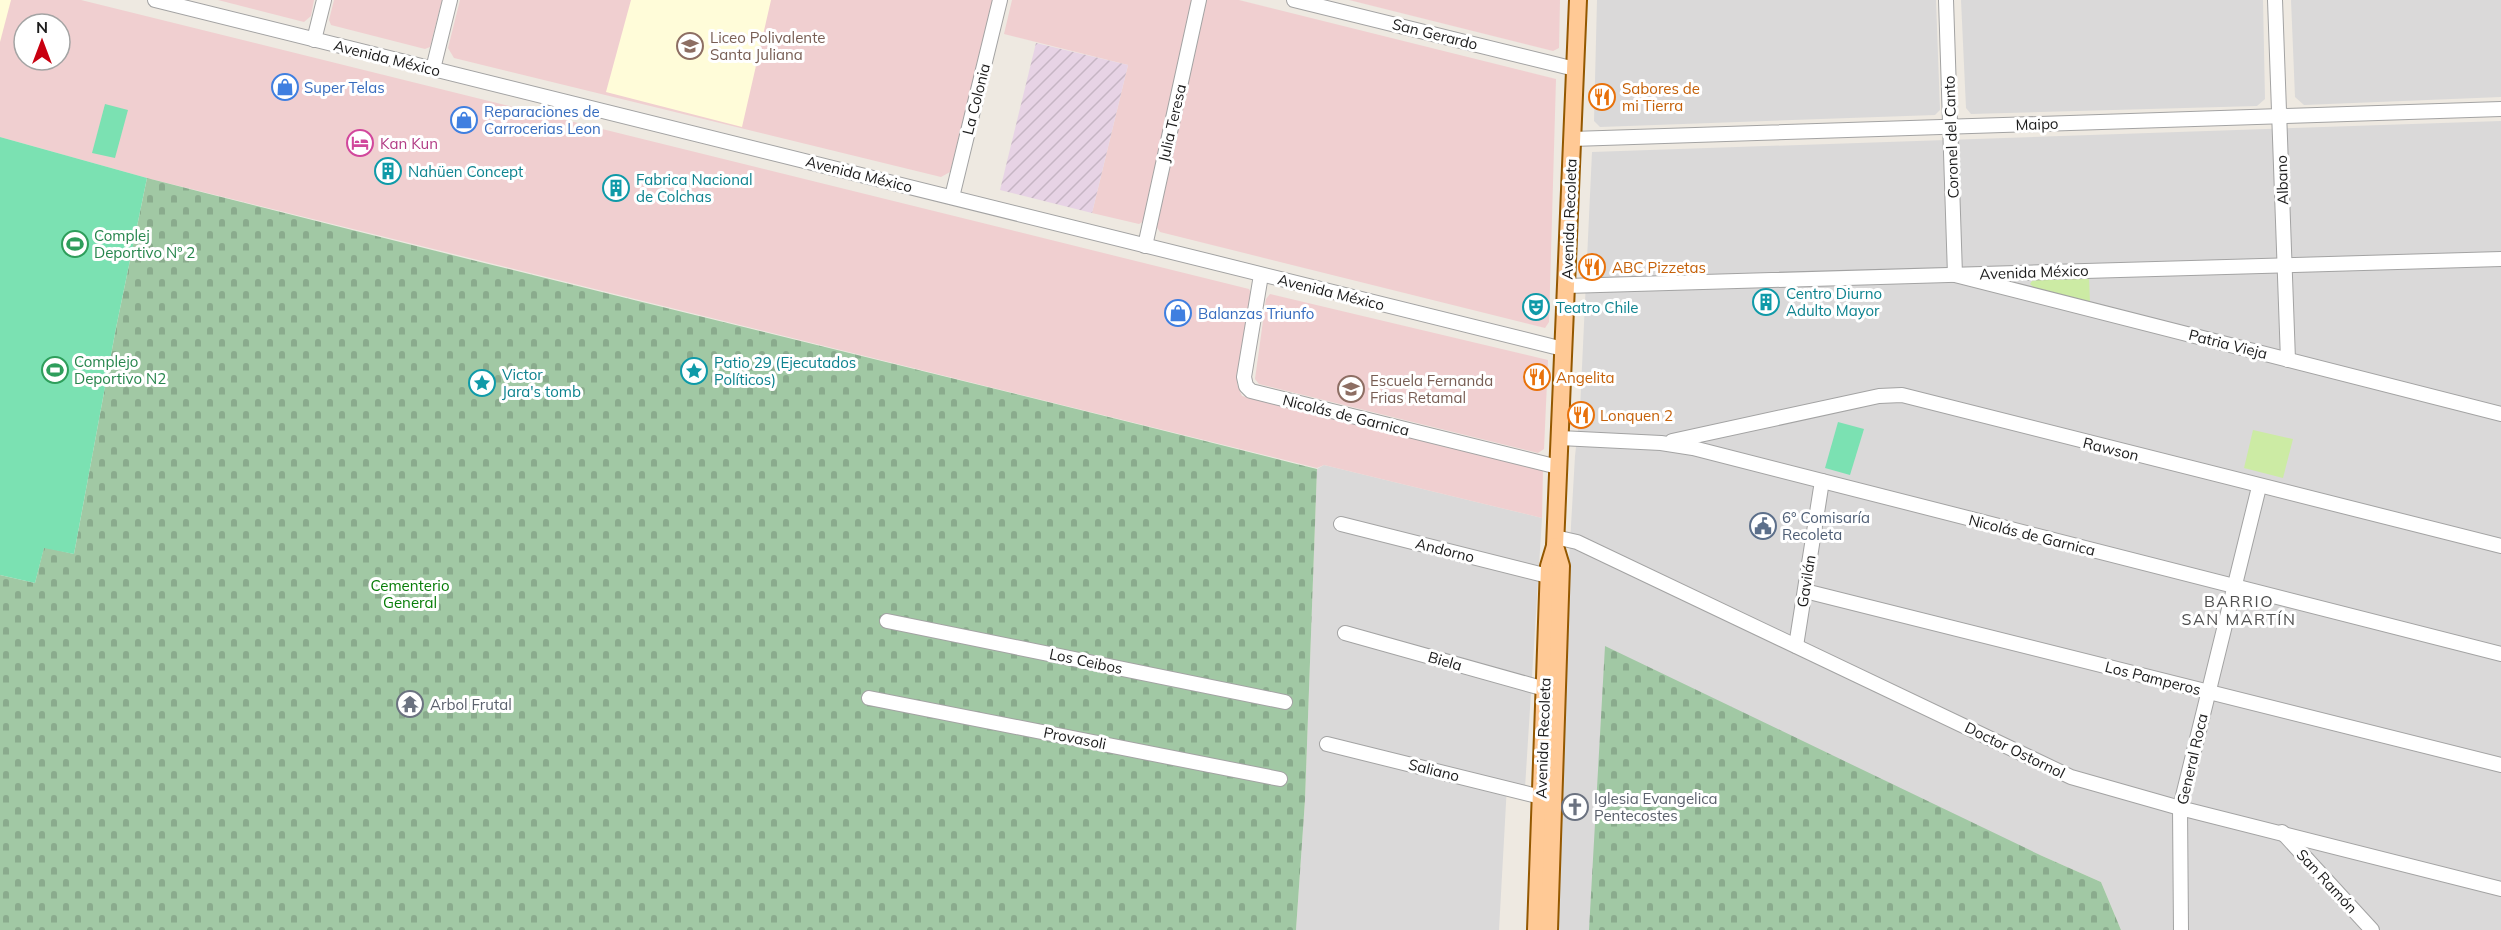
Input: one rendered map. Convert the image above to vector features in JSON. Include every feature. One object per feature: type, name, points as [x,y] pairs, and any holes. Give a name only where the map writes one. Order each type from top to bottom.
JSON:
[{"type":"main road","name":"Avenida Recoleta","points":[[1536,930],[1548,576],[1555,542],[1578,0]]},
{"type":"main road","name":"Avenida Recoleta","points":[[1549,930],[1561,566],[1555,542]]},
{"type":"street","name":"Avenida México","points":[[155,0],[1563,349]]},
{"type":"street","points":[[314,40],[324,0]]},
{"type":"street","points":[[433,69],[450,0]]},
{"type":"street","name":"La Colonia","points":[[952,198],[1000,0]]},
{"type":"street","name":"Julia Teresa","points":[[1145,246],[1199,0]]},
{"type":"street","name":"San Gerardo","points":[[1294,0],[1575,69]]},
{"type":"street","name":"Coronel del Canto","points":[[1946,0],[1955,275]]},
{"type":"street","name":"Albano","points":[[2275,0],[2288,360]]},
{"type":"street","name":"Maipo","points":[[1572,139],[2501,109]]},
{"type":"street","name":"Avenida México","points":[[1566,286],[2501,259]]},
{"type":"street","name":"Nicolás de Garnica","points":[[1261,275],[1244,378],[1246,386],[1251,391],[1558,468]]},
{"type":"street","name":"Patria Vieja","points":[[1955,275],[2501,414]]},
{"type":"street","name":"Rawson","points":[[1661,443],[1879,396],[1902,395],[2259,487],[2501,546]]},
{"type":"street","points":[[1719,455],[1717,441],[1720,430]]},
{"type":"street","name":"Nicolás de Garnica","points":[[1560,438],[1661,443],[1719,455],[2501,654]]},
{"type":"street","name":"Gavilán","points":[[1796,646],[1822,481]]},
{"type":"street","name":"General Roca","points":[[2181,930],[2180,808],[2259,487]]},
{"type":"street","name":"Andorno","points":[[1341,524],[1548,576]]},
{"type":"street","name":"Doctor Ostornol","points":[[1555,542],[1577,542],[2071,777],[2180,808],[2501,889]]},
{"type":"street","name":"Los Pamperos","points":[[1805,591],[2501,765]]},
{"type":"street","name":"Los Ceibos","points":[[887,621],[1285,702]]},
{"type":"street","name":"Biela","points":[[1345,633],[1545,689]]},
{"type":"street","name":"Provasoli","points":[[869,698],[1280,779]]},
{"type":"street","name":"Saliano","points":[[1327,744],[1541,797]]},
{"type":"street","name":"San Ramón","points":[[2282,832],[2372,930]]},
{"type":"shaded area","points":[[0,0],[81,0],[1249,289],[1251,293],[1237,384],[1242,396],[1543,469],[1542,518],[1324,465],[1317,468],[147,178],[0,137]]},
{"type":"shaded area","points":[[0,0],[11,0],[0,42]]},
{"type":"shaded area","points":[[218,0],[314,0],[311,16],[304,22]]},
{"type":"shaded area","points":[[334,0],[442,0],[430,47],[425,49],[331,25],[329,20]]},
{"type":"shaded area","points":[[460,0],[993,0],[950,172],[941,177],[454,58],[448,48]]},
{"type":"shaded area","name":"Liceo Polivalente Santa Juliana","points":[[631,0],[771,0],[742,127],[606,92]]},
{"type":"shaded area","points":[[1012,0],[1194,0],[1144,221],[1139,224],[1092,213],[1128,65],[1004,34]]},
{"type":"shaded area","points":[[1204,0],[1239,0],[1556,79],[1549,322],[1545,328],[1160,232],[1156,226]]},
{"type":"shaded area","points":[[1349,0],[1560,0],[1559,48],[1553,51]]},
{"type":"shaded area","points":[[1597,0],[1936,0],[1940,110],[1935,115],[1600,127],[1594,121]]},
{"type":"shaded area","points":[[1961,0],[2263,0],[2265,99],[2257,106],[1971,114],[1966,108]]},
{"type":"shaded area","points":[[2291,0],[2501,0],[2501,97],[2304,105],[2295,97]]},
{"type":"shaded area","points":[[1036,43],[1128,65],[1092,213],[1000,190]]},
{"type":"shaded area","points":[[2501,121],[2501,930],[2121,930],[2101,882],[2040,855],[1589,930],[1557,930],[1565,630],[1575,456],[1580,410],[1592,152]]},
{"type":"shaded area","points":[[1270,294],[1548,360],[1544,449],[1538,453],[1259,384],[1255,379],[1266,299]]},
{"type":"shaded area","points":[[1324,465],[1542,518],[1525,788],[1507,785],[1499,930],[1296,930],[1305,800],[1317,469]]},
{"type":"green space","points":[[105,104],[128,110],[115,158],[92,153]]},
{"type":"green space","name":"Complejo Deportivo N2","points":[[0,137],[147,178],[116,328],[74,554],[44,548],[35,583],[0,575]]},
{"type":"green space","name":"Cementerio General","points":[[147,178],[1317,469],[1305,800],[1296,930],[0,930],[0,575],[35,583],[44,547],[74,554],[116,328]]},
{"type":"green space","points":[[2089,276],[2090,303],[2037,290],[2030,284],[2034,278]]},
{"type":"green space","points":[[1838,422],[1864,429],[1850,475],[1825,468]]},
{"type":"green space","points":[[2253,430],[2293,439],[2283,478],[2244,468]]},
{"type":"green space","points":[[1605,646],[2040,855],[2101,882],[2121,930],[1589,930]]},
{"type":"place","name":"Liceo Polivalente Santa Juliana","points":[[690,46]]},
{"type":"place","name":"Super Telas","points":[[285,87]]},
{"type":"place","name":"Sabores de mi Tierra","points":[[1602,97]]},
{"type":"place","name":"Reparaciones de Carrocerias Leon","points":[[464,120]]},
{"type":"place","name":"Kan Kun","points":[[360,143]]},
{"type":"place","name":"Nahüen Concept","points":[[388,171]]},
{"type":"place","name":"Fabrica Nacional de Colchas","points":[[616,188]]},
{"type":"place","name":"Complej Deportivo Nº 2","points":[[75,244]]},
{"type":"place","name":"ABC Pizzetas","points":[[1592,267]]},
{"type":"place","name":"Centro Diurno Adulto Mayor","points":[[1766,302]]},
{"type":"place","name":"Teatro Chile","points":[[1536,307]]},
{"type":"place","name":"Balanzas Triunfo","points":[[1178,313]]},
{"type":"place","name":"Complejo Deportivo N2","points":[[55,370]]},
{"type":"place","name":"Patio 29 (Ejecutados Políticos)","points":[[694,371]]},
{"type":"place","name":"Angelita","points":[[1537,377]]},
{"type":"place","name":"Victor Jara's tomb","points":[[482,383]]},
{"type":"place","name":"Escuela Fernanda Frias Retamal","points":[[1351,389]]},
{"type":"place","name":"Lonquen 2","points":[[1581,415]]},
{"type":"place","name":"6° Comisaría Recoleta","points":[[1763,526]]},
{"type":"place","name":"Arbol Frutal","points":[[410,704]]},
{"type":"place","name":"Iglesia Evangelica Pentecostes","points":[[1575,807]]},
{"type":"district","name":"BARRIO SAN MARTÍN","points":[[2239,610]]}]
